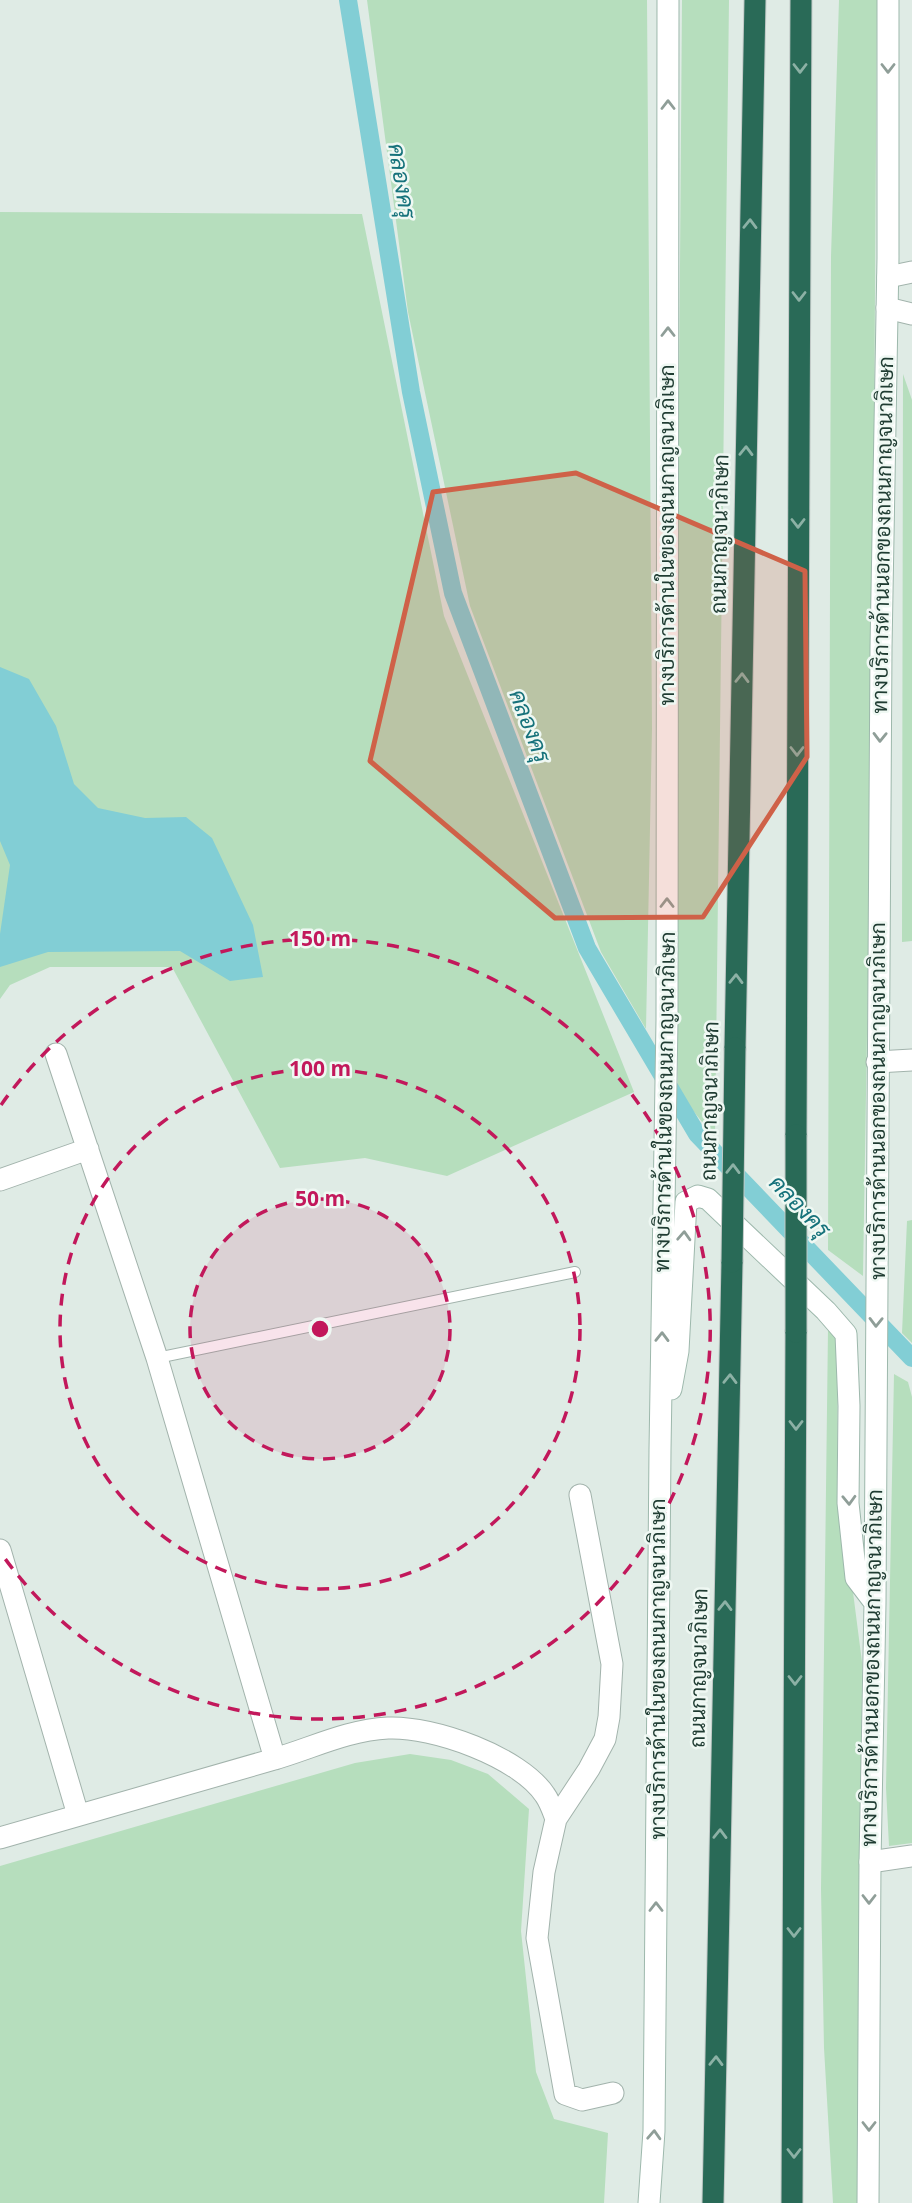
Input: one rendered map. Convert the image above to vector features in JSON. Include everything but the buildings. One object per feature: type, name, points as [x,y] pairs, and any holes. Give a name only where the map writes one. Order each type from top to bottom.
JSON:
[{"type":"highway","name":"ถนนกาญจนาภิเษก","points":[[713,2203],[755,0]]},
{"type":"highway","points":[[794,2196],[801,0]]},
{"type":"main road","name":"ทางบริการด้านในของถนนกาญจนาภิเษก","points":[[649,2203],[654,2131],[667,1020],[668,0]]},
{"type":"main road","name":"ทางบริการด้านนอกของถนนกาญจนาภิเษก","points":[[868,2203],[878,1230],[877,1062],[891,1]]},
{"type":"main road","points":[[888,277],[912,272]]},
{"type":"main road","points":[[886,316],[912,314]]},
{"type":"main road","points":[[886,316],[912,328]]},
{"type":"main road","points":[[56,1054],[157,1358],[275,1759]]},
{"type":"main road","points":[[877,1062],[912,1060]]},
{"type":"main road","points":[[0,1180],[88,1149]]},
{"type":"main road","points":[[660,1450],[678,1351],[686,1202],[698,1196],[708,1199],[826,1311],[846,1334],[849,1406],[848,1503],[856,1578],[875,1603]]},
{"type":"main road","points":[[580,1495],[612,1664],[609,1717],[605,1739],[556,1819],[544,1872],[537,1938],[565,2094],[582,2100],[613,2093]]},
{"type":"main road","points":[[0,1550],[78,1815]]},
{"type":"main road","points":[[0,1838],[275,1759],[332,1739],[388,1728],[425,1731],[469,1745],[502,1760],[530,1779],[545,1794],[556,1819]]},
{"type":"main road","points":[[870,1862],[912,1856]]},
{"type":"lane","points":[[157,1358],[575,1272]]},
{"type":"highlighted area","points":[[576,473],[805,571],[807,757],[703,917],[555,918],[370,761],[433,492]]},
{"type":"green space","points":[[367,0],[647,0],[652,728],[646,1029],[601,952],[470,606],[408,312]]},
{"type":"green space","points":[[682,0],[729,0],[715,1138],[678,1092],[676,795]]},
{"type":"green space","points":[[839,0],[877,0],[872,730],[863,1276],[828,1250],[831,257]]},
{"type":"green space","points":[[0,212],[362,214],[444,616],[634,1092],[447,1176],[365,1158],[280,1168],[172,967],[50,967],[10,985],[0,999]]},
{"type":"green space","points":[[903,374],[912,400],[912,941],[902,942]]},
{"type":"green space","points":[[912,1220],[912,1343],[902,1333],[907,1221]]},
{"type":"green space","points":[[828,1329],[838,1332],[837,1468],[862,1662],[859,2203],[833,2203],[824,2048],[821,1889]]},
{"type":"green space","points":[[894,1374],[908,1382],[912,1397],[912,1843],[889,1846],[886,1788]]},
{"type":"green space","points":[[410,1754],[451,1760],[488,1774],[529,1809],[521,1931],[536,2072],[554,2119],[608,2133],[604,2203],[0,2203],[0,1866],[355,1763]]},
{"type":"water","points":[[0,667],[29,679],[56,726],[74,784],[98,808],[145,818],[186,817],[212,838],[253,925],[263,977],[230,981],[180,951],[48,952],[0,967],[0,934],[10,865],[0,841]]},
{"type":"waterway","name":"คลองครุ","points":[[348,0],[411,392],[453,593],[587,948],[697,1134],[912,1358]]}]
